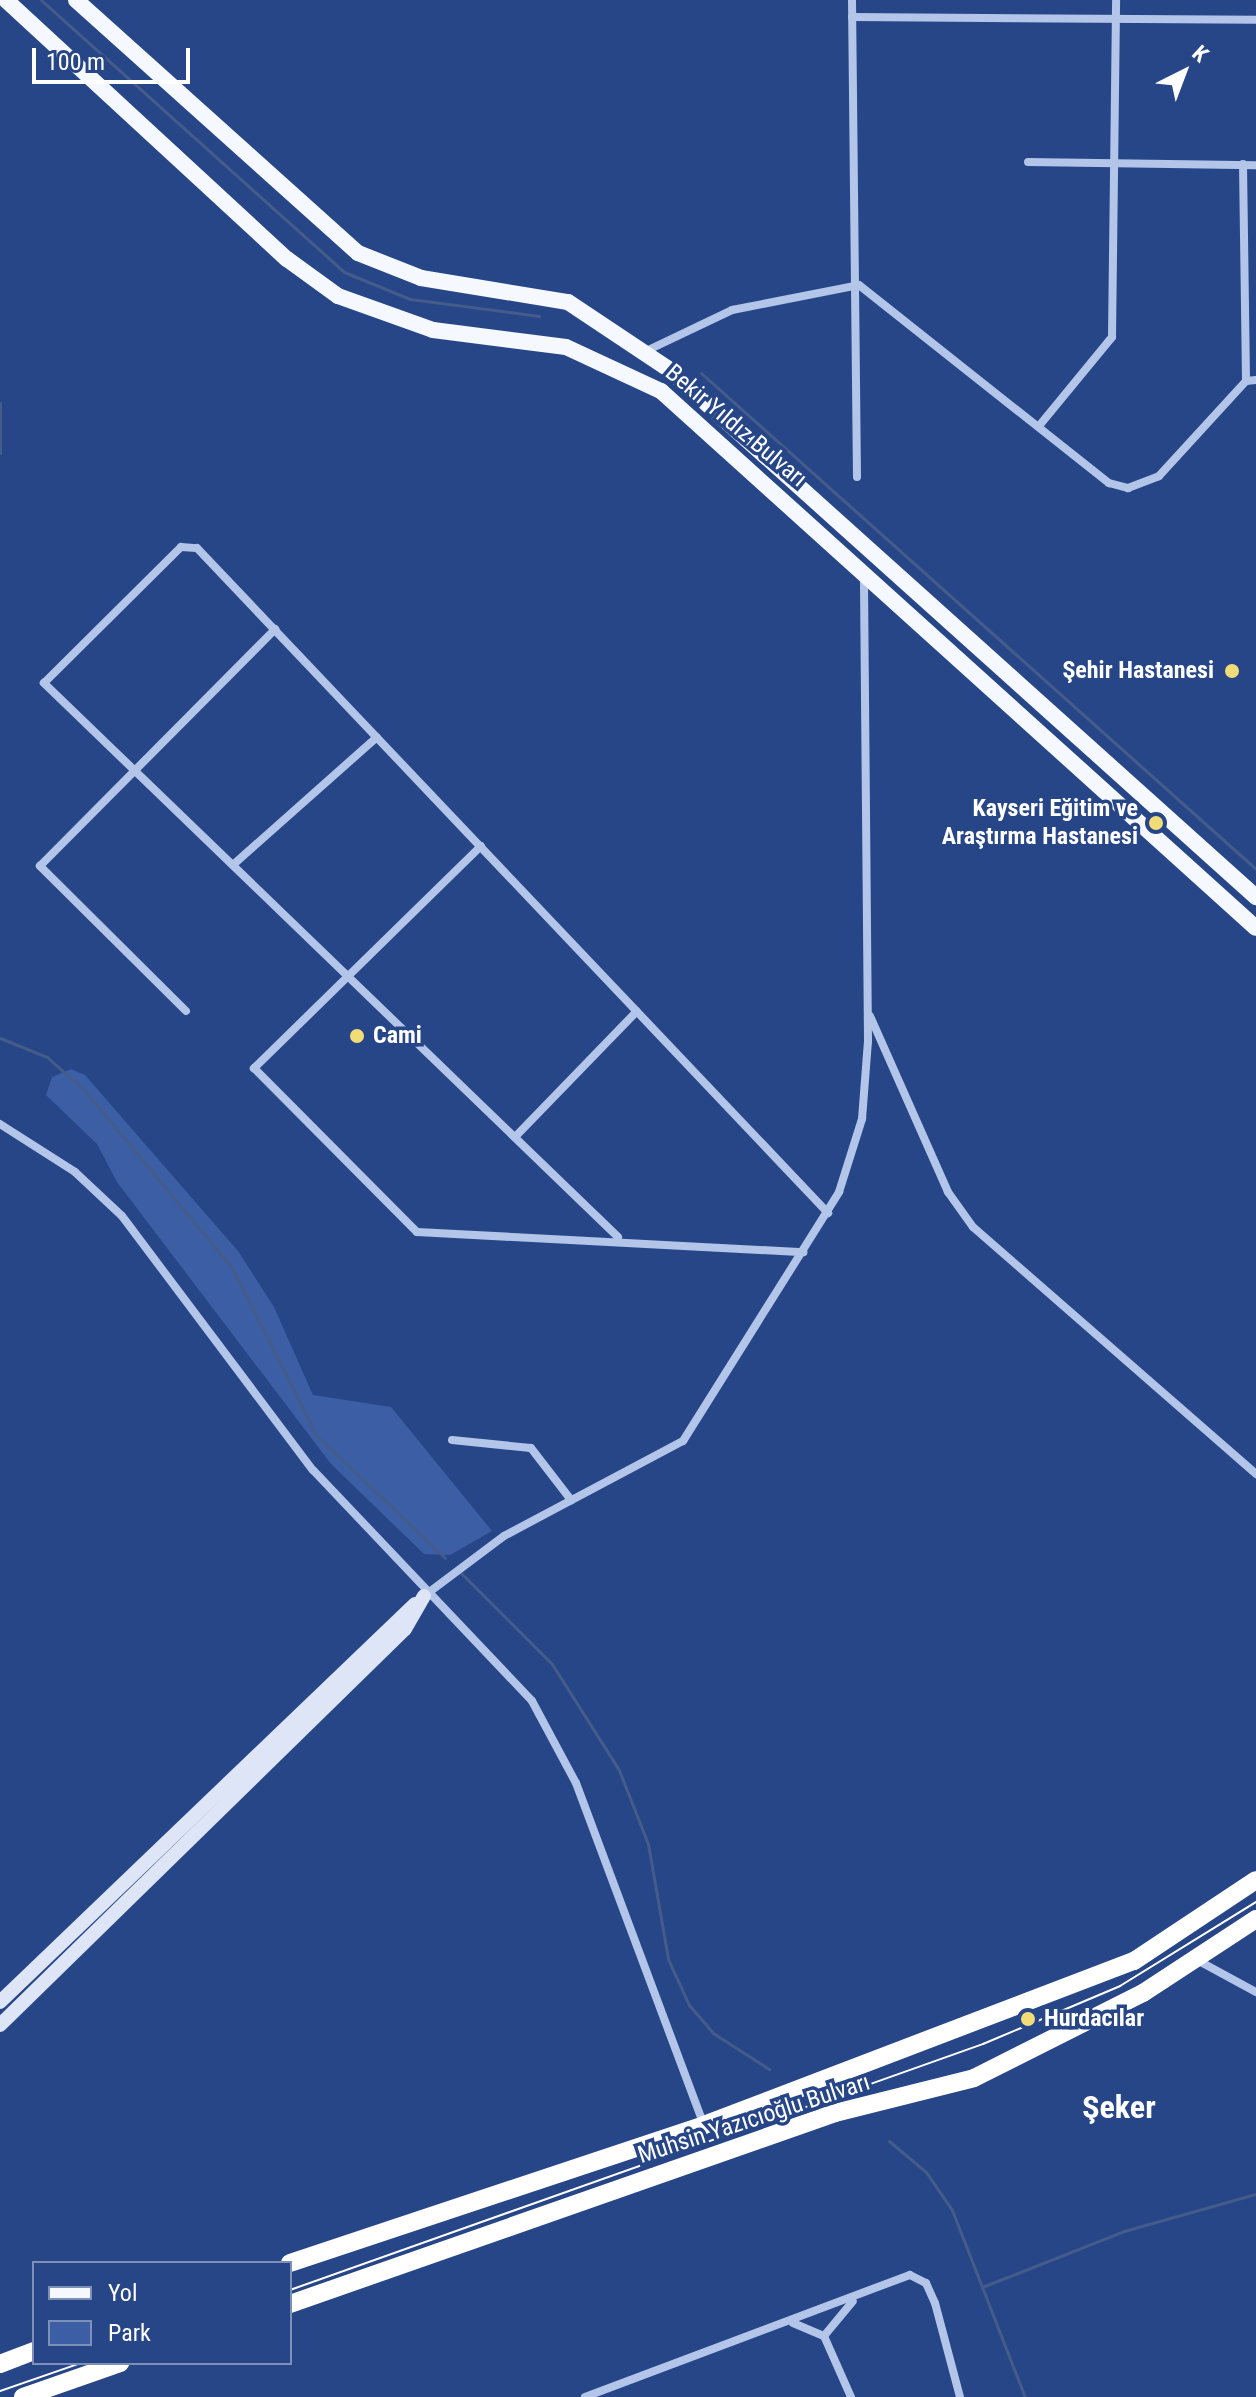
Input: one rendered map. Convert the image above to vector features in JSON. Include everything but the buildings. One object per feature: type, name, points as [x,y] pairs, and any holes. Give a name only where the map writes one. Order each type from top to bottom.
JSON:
[{"type":"highway","name":"Muhsin Yazıcıoğlu Bulvarı","points":[[292,2262],[704,2125],[1134,1961],[1256,1880]]},
{"type":"highway","name":"Muhsin Yazıcıoğlu Bulvarı","points":[[292,2303],[835,2113],[974,2078],[1196,1960],[1256,1919]]},
{"type":"highway","points":[[0,2364],[32,2352]]},
{"type":"highway","points":[[23,2397],[114,2365]]},
{"type":"main road","name":"Bekir Yıldız Bulvarı","points":[[6,0],[320,285],[400,322],[546,342],[625,369],[679,404],[864,567],[1256,928]]},
{"type":"main road","name":"Bekir Yıldız Bulvarı","points":[[76,0],[358,253],[421,278],[568,302],[644,352],[770,453],[1256,897]]},
{"type":"street","points":[[852,0],[859,285],[857,477]]},
{"type":"street","points":[[1039,426],[1112,337],[1116,0]]},
{"type":"street","points":[[852,17],[1256,20]]},
{"type":"street","points":[[1028,162],[1256,165]]},
{"type":"street","points":[[644,352],[732,310],[859,285],[1109,483],[1135,488],[1159,476],[1251,380],[1243,164]]},
{"type":"street","points":[[618,1237],[44,683],[177,549],[197,548],[828,1213]]},
{"type":"street","points":[[0,2002],[424,1596],[504,1536],[683,1441],[828,1213],[858,1138],[868,1012],[864,567]]},
{"type":"street","points":[[186,1011],[40,866],[275,629]]},
{"type":"street","points":[[234,864],[377,737]]},
{"type":"street","points":[[481,846],[351,977],[254,1068],[417,1232],[618,1237],[803,1252]]},
{"type":"street","points":[[515,1137],[637,1011]]},
{"type":"street","points":[[868,1012],[948,1192],[973,1227],[1256,1474]]},
{"type":"street","points":[[0,1124],[75,1172],[122,1216],[313,1470],[424,1596],[501,1662],[557,1741],[704,2125]]},
{"type":"street","points":[[452,1440],[531,1448],[571,1500]]},
{"type":"street","points":[[0,2025],[405,1629],[424,1596]]},
{"type":"street","points":[[1196,1960],[1256,1992]]},
{"type":"street","points":[[585,2397],[853,2301],[906,2275],[923,2280],[960,2397]]},
{"type":"street","points":[[824,2336],[853,2301]]},
{"type":"street","points":[[793,2323],[824,2336],[851,2397]]},
{"type":"green space","points":[[71,1069],[85,1075],[238,1251],[274,1307],[313,1395],[391,1407],[492,1531],[450,1555],[424,1554],[331,1464],[117,1182],[97,1144],[46,1095],[52,1077]]},
{"type":"waterway","points":[[41,0],[344,272],[410,299],[539,316]]},
{"type":"waterway","points":[[701,373],[1256,869]]},
{"type":"waterway","points":[[0,403],[0,453]]},
{"type":"waterway","points":[[0,1038],[47,1057],[85,1091],[231,1266],[316,1435],[445,1558]]},
{"type":"waterway","points":[[460,1572],[552,1664],[619,1770],[648,1844],[668,1959],[689,2005],[713,2033],[769,2069]]},
{"type":"waterway","points":[[889,2141],[926,2172],[952,2210],[1025,2397]]},
{"type":"waterway","points":[[982,2287],[1124,2231],[1256,2194]]},
{"type":"tram line","points":[[292,2289],[983,2044],[1120,1986],[1256,1902]]},
{"type":"tram line","points":[[0,2391],[75,2365]]},
{"type":"place","name":"Şehir Hastanesi","points":[[1232,671]]},
{"type":"place","name":"Kayseri Eğitim ve Araştırma Hastanesi","points":[[1156,823]]},
{"type":"place","name":"Cami","points":[[357,1036]]},
{"type":"place","name":"Hurdacılar","points":[[1028,2019]]},
{"type":"district","name":"Şeker","points":[[1119,2107]]}]
